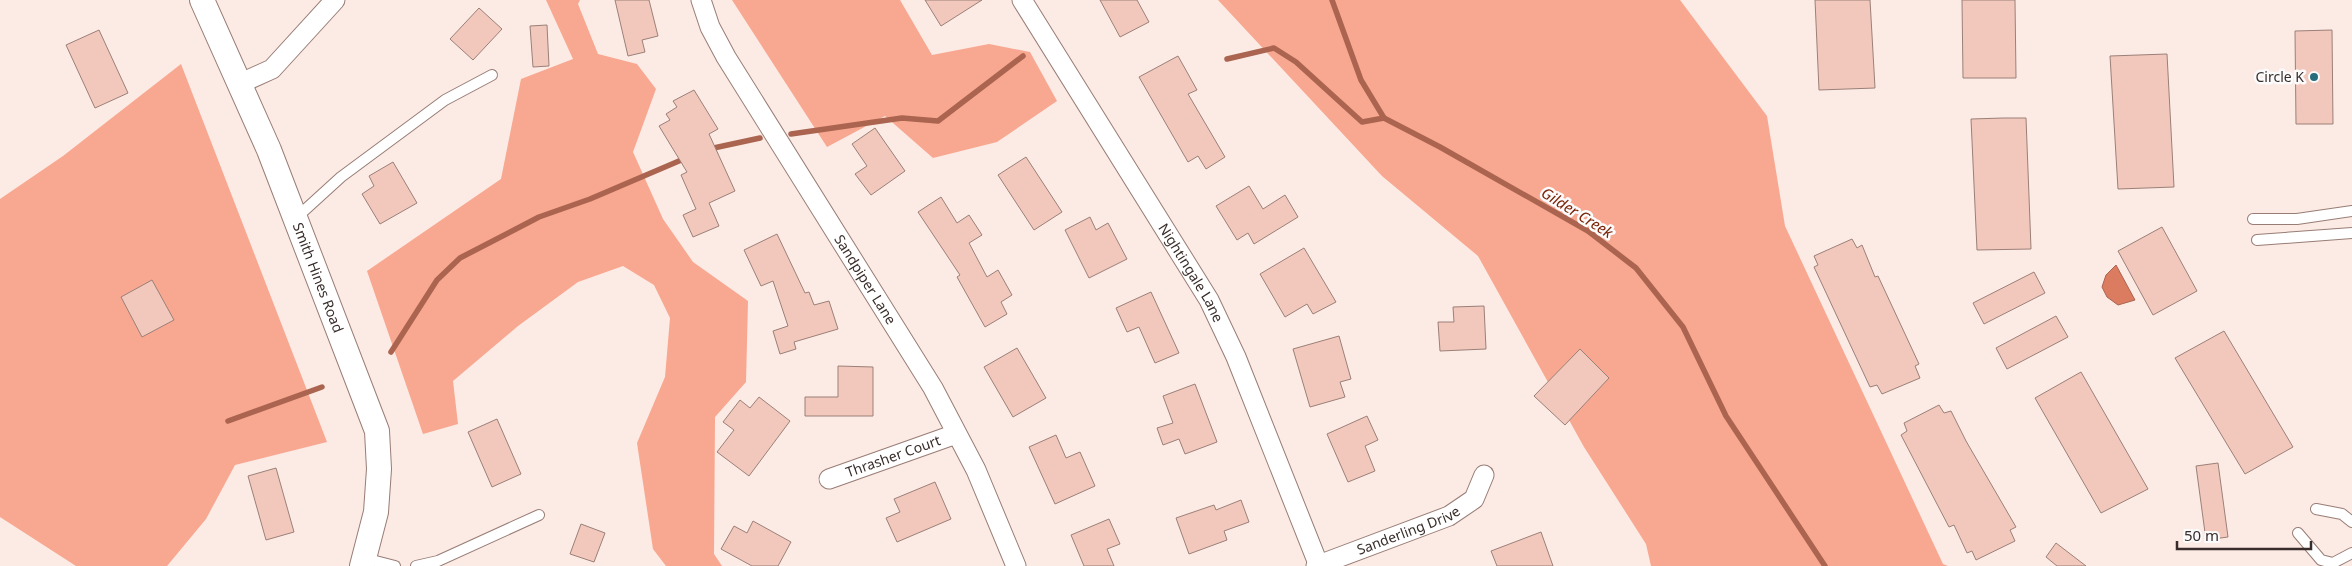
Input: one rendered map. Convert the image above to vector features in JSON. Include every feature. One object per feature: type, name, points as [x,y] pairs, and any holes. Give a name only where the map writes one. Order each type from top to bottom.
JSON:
[{"type":"street","name":"Smith Hines Road","points":[[202,0],[269,150],[377,431],[379,469],[376,512],[363,562]]},
{"type":"street","points":[[239,84],[272,69],[335,0]]},
{"type":"street","name":"Sandpiper Lane","points":[[701,0],[710,27],[726,57],[932,388],[976,470],[1016,566]]},
{"type":"street","name":"Nightingale Lane","points":[[1022,0],[1209,300],[1236,358],[1318,566]]},
{"type":"street","name":"Thrasher Court","points":[[829,478],[956,434]]},
{"type":"street","name":"Sanderling Drive","points":[[1318,566],[1449,516],[1474,499],[1484,475]]},
{"type":"lane","points":[[295,219],[341,177],[445,100],[492,75]]},
{"type":"lane","points":[[2253,219],[2297,219],[2352,211]]},
{"type":"lane","points":[[2258,240],[2352,233]]},
{"type":"lane","points":[[2316,509],[2342,514],[2352,522]]},
{"type":"lane","points":[[416,566],[438,560],[539,515]]},
{"type":"lane","points":[[2298,533],[2321,560],[2333,563],[2352,553]]},
{"type":"lane","points":[[363,562],[395,566]]},
{"type":"shaded area","points":[[546,0],[580,0],[578,4],[598,54],[637,64],[656,89],[633,152],[663,219],[693,262],[748,301],[746,382],[715,417],[714,554],[722,566],[666,566],[653,549],[637,443],[665,377],[670,318],[654,285],[623,266],[578,282],[518,326],[453,381],[458,424],[423,434],[367,271],[501,179],[521,79],[573,59]]},
{"type":"shaded area","points":[[732,0],[900,0],[932,55],[989,44],[1030,52],[1057,101],[997,142],[933,158],[885,116],[827,147]]},
{"type":"shaded area","points":[[1218,0],[1680,0],[1767,116],[1785,226],[1943,564],[1948,566],[1651,566],[1646,544],[1584,447],[1478,256],[1382,176]]},
{"type":"shaded area","points":[[181,64],[327,442],[235,465],[206,519],[167,566],[76,566],[0,517],[0,199],[63,156]]},
{"type":"shaded area","points":[[2116,265],[2135,300],[2118,305],[2107,297],[2102,287],[2106,275]]},
{"type":"building","points":[[615,0],[649,0],[658,36],[642,40],[645,52],[628,56]]},
{"type":"building","points":[[925,0],[982,0],[941,26]]},
{"type":"building","points":[[1100,0],[1137,0],[1149,22],[1120,37]]},
{"type":"building","points":[[1815,0],[1870,0],[1875,88],[1819,90]]},
{"type":"building","points":[[1962,0],[2015,0],[2016,78],[1963,78]]},
{"type":"building","points":[[479,8],[502,29],[473,60],[450,39]]},
{"type":"building","points":[[547,25],[549,66],[533,67],[530,26]]},
{"type":"building","points":[[99,30],[128,93],[95,108],[66,45]]},
{"type":"building","name":"Circle K","points":[[2332,30],[2333,124],[2296,124],[2295,31]]},
{"type":"building","points":[[2167,54],[2174,187],[2118,189],[2110,56]]},
{"type":"building","points":[[1178,56],[1197,90],[1188,94],[1225,157],[1206,169],[1198,156],[1188,162],[1139,77]]},
{"type":"building","points":[[694,90],[718,129],[709,134],[735,191],[709,203],[719,226],[693,237],[683,215],[696,209],[681,175],[687,172],[659,126],[670,120],[666,114],[677,107],[673,101]]},
{"type":"building","points":[[2026,118],[2031,249],[1977,250],[1971,119]]},
{"type":"building","points":[[875,128],[905,171],[871,195],[855,174],[867,166],[852,144]]},
{"type":"building","points":[[1026,157],[1062,212],[1034,230],[998,175]]},
{"type":"building","points":[[393,162],[417,203],[380,224],[362,194],[374,186],[369,176]]},
{"type":"building","points":[[1249,186],[1263,209],[1285,195],[1298,217],[1254,244],[1248,233],[1237,240],[1216,206]]},
{"type":"building","points":[[941,197],[957,223],[969,215],[982,235],[969,243],[987,277],[998,270],[1012,295],[1001,302],[1007,314],[985,327],[957,277],[960,275],[918,212]]},
{"type":"building","points":[[1090,217],[1096,230],[1108,223],[1127,259],[1089,278],[1065,230]]},
{"type":"building","points":[[2162,227],[2197,291],[2153,315],[2118,251]]},
{"type":"building","points":[[777,234],[805,293],[809,292],[814,305],[829,301],[838,329],[794,342],[796,349],[780,354],[773,331],[788,326],[773,281],[761,286],[744,250]]},
{"type":"building","points":[[1852,239],[1857,248],[1862,245],[1875,277],[1878,276],[1919,364],[1915,366],[1920,378],[1882,394],[1877,385],[1870,387],[1814,267],[1818,265],[1814,256]]},
{"type":"building","points":[[1304,248],[1336,302],[1313,314],[1307,304],[1285,317],[1260,274]]},
{"type":"building","points":[[2034,272],[2045,293],[1984,324],[1973,303]]},
{"type":"building","points":[[152,280],[174,320],[142,337],[121,297]]},
{"type":"building","points":[[1151,292],[1179,353],[1155,363],[1139,327],[1127,332],[1116,308]]},
{"type":"building","points":[[1484,306],[1486,349],[1440,351],[1438,322],[1454,322],[1453,307]]},
{"type":"building","points":[[2056,316],[2068,337],[2007,369],[1996,348]]},
{"type":"building","points":[[2224,331],[2293,447],[2245,474],[2175,358]]},
{"type":"building","points":[[1339,336],[1351,379],[1340,382],[1345,397],[1310,407],[1293,349]]},
{"type":"building","points":[[1017,348],[1046,398],[1013,417],[984,367]]},
{"type":"building","points":[[1580,349],[1609,378],[1565,425],[1534,396]]},
{"type":"building","points":[[838,366],[873,367],[873,416],[805,416],[805,397],[838,397]]},
{"type":"building","points":[[2081,372],[2148,489],[2101,513],[2035,398]]},
{"type":"building","points":[[1195,384],[1217,442],[1185,454],[1179,439],[1163,445],[1157,428],[1173,423],[1163,396]]},
{"type":"building","points":[[759,397],[790,421],[749,476],[717,452],[734,430],[723,422],[740,400],[750,408]]},
{"type":"building","points":[[1939,405],[1944,413],[1951,411],[1966,441],[2016,527],[2010,530],[2015,541],[1976,560],[1972,551],[1967,553],[1954,525],[1949,527],[1901,435],[1907,431],[1904,423]]},
{"type":"building","points":[[1367,416],[1378,440],[1365,446],[1375,471],[1348,482],[1327,434]]},
{"type":"building","points":[[497,419],[521,474],[492,487],[468,432]]},
{"type":"building","points":[[1056,435],[1066,458],[1080,452],[1095,486],[1055,504],[1029,447]]},
{"type":"building","points":[[2218,463],[2228,537],[2206,540],[2196,466]]},
{"type":"building","points":[[276,468],[294,532],[266,540],[248,476]]},
{"type":"building","points":[[935,482],[951,519],[897,542],[886,518],[900,512],[894,499]]},
{"type":"building","points":[[1241,500],[1249,522],[1224,531],[1227,540],[1189,554],[1176,518],[1214,505],[1216,510]]},
{"type":"building","points":[[1109,519],[1120,544],[1107,549],[1114,566],[1084,566],[1071,535]]},
{"type":"building","points":[[753,521],[791,542],[778,566],[752,566],[721,549],[734,526],[747,533]]},
{"type":"building","points":[[581,524],[605,533],[594,562],[570,554]]},
{"type":"building","points":[[1541,532],[1553,566],[1497,566],[1491,551]]},
{"type":"building","points":[[2056,543],[2086,566],[2057,566],[2046,557]]},
{"type":"waterway","name":"Gilder Creek","points":[[1332,0],[1361,80],[1384,118],[1440,147],[1588,231],[1636,268],[1683,327],[1726,416],[1825,566]]},
{"type":"waterway","points":[[1227,59],[1274,48],[1296,62],[1362,122],[1384,118]]},
{"type":"waterway","points":[[791,134],[902,118],[938,121],[1023,56]]},
{"type":"waterway","points":[[709,149],[760,138]]},
{"type":"waterway","points":[[391,352],[437,280],[460,258],[539,217],[590,199],[686,158]]},
{"type":"waterway","points":[[228,421],[322,387]]},
{"type":"place","name":"Circle K","points":[[2314,77]]}]
